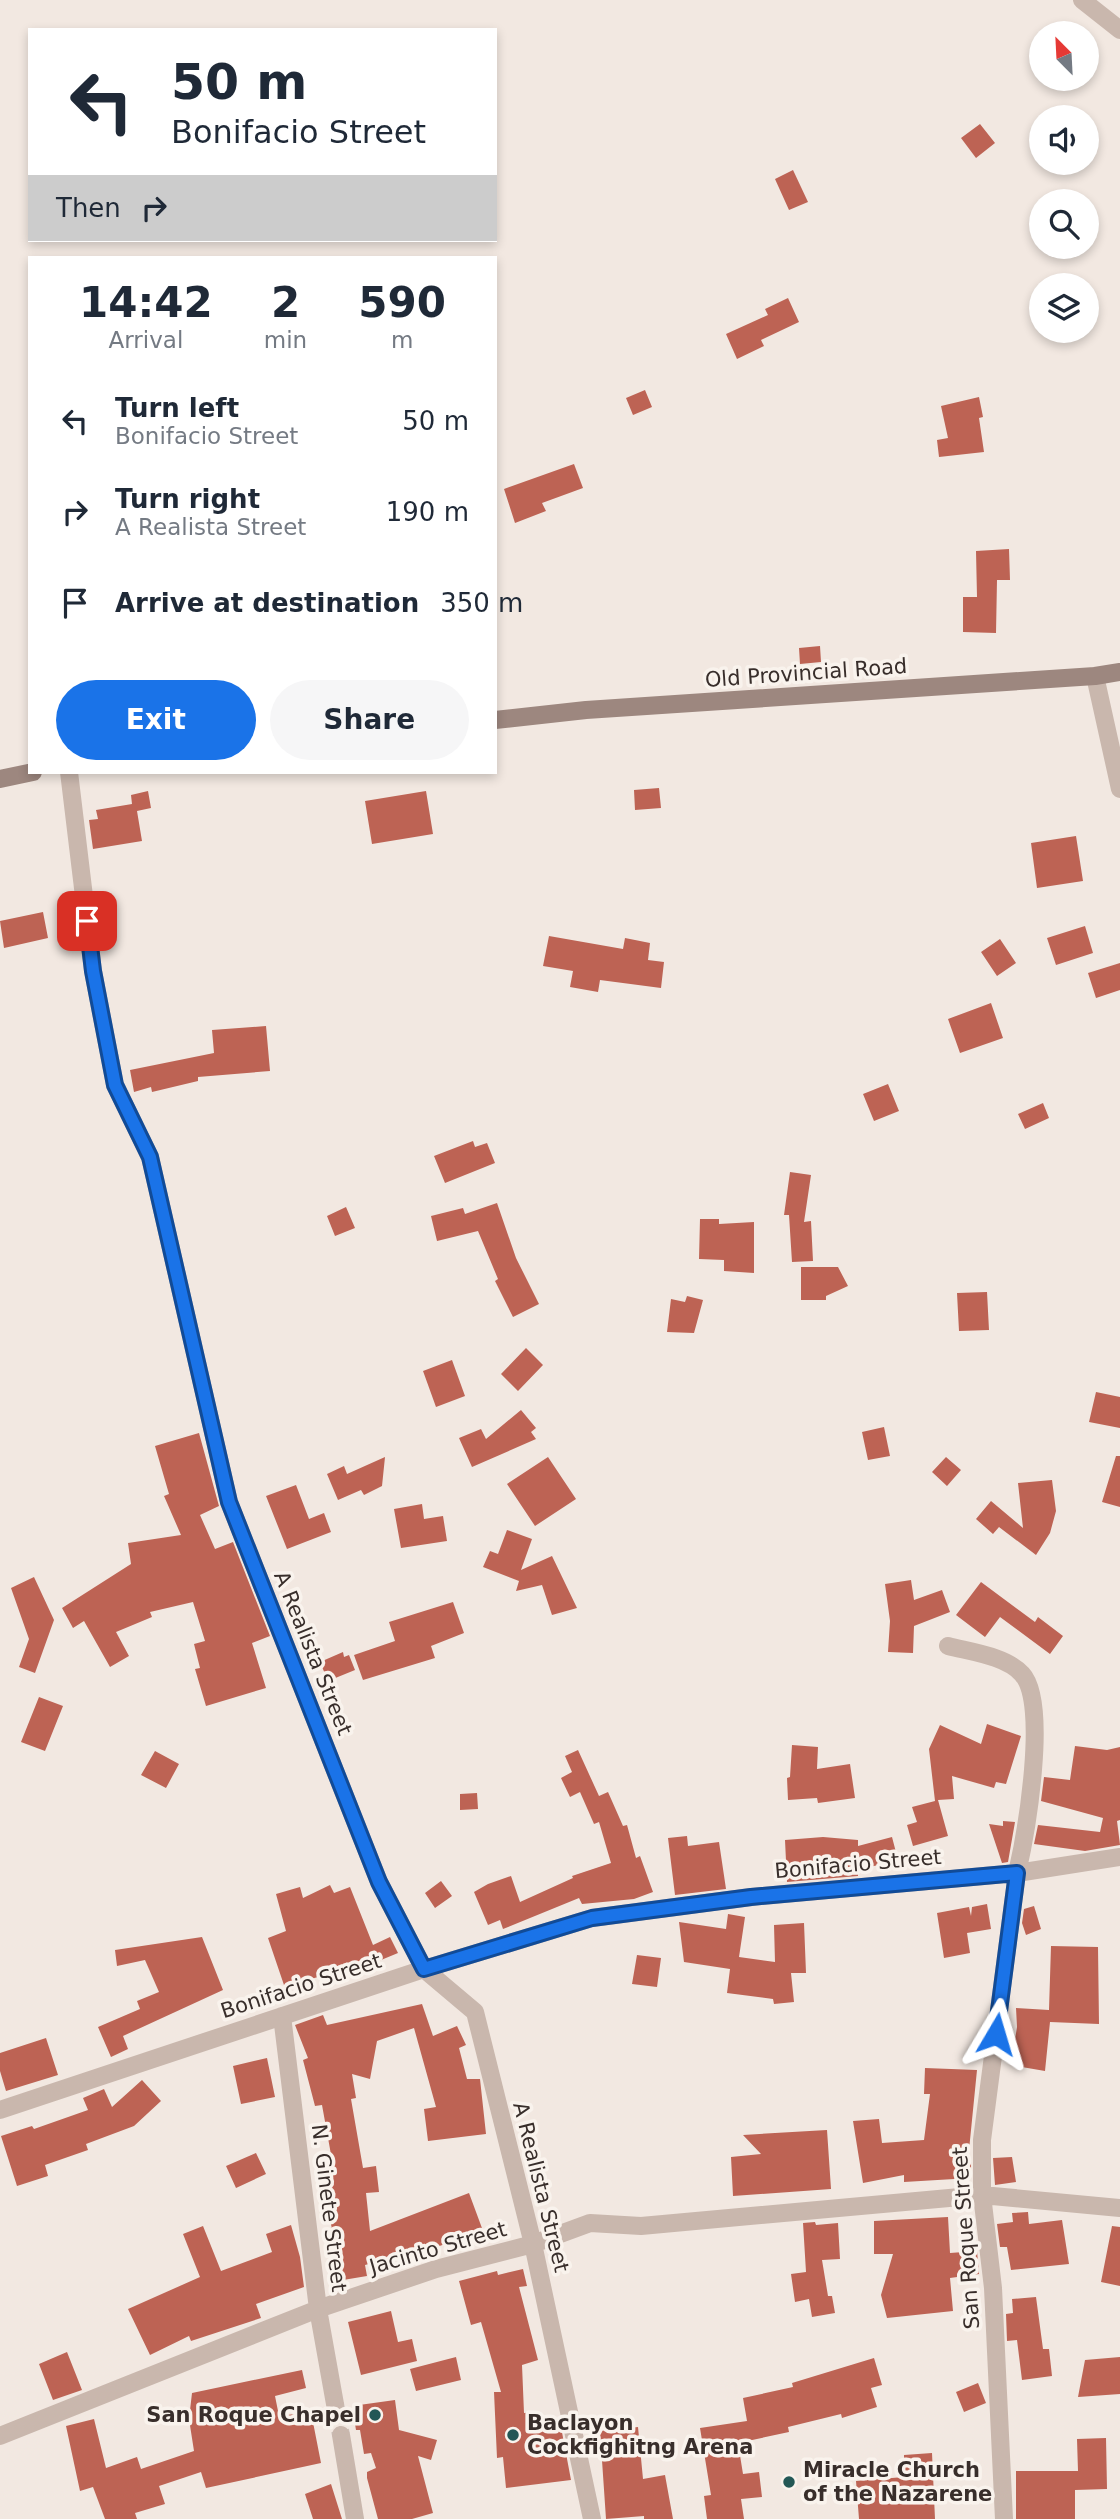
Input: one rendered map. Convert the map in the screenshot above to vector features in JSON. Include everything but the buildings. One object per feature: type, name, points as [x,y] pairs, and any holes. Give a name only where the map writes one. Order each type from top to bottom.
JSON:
[{"type":"main road","name":"Old Provincial Road","points":[[497,720],[600,709],[1096,677],[1120,672]]},
{"type":"main road","points":[[0,779],[28,773]]},
{"type":"street","points":[[1082,0],[1120,30]]},
{"type":"street","points":[[1096,677],[1120,789]]},
{"type":"street","name":"A Realista Street","points":[[69,774],[93,971],[115,1085],[150,1157],[229,1502],[379,1882],[424,1969],[475,2012],[533,2244],[592,2519]]},
{"type":"street","name":"San Roque Street","points":[[948,1646],[1006,1663],[1021,1673],[1033,1688],[1036,1721],[1025,1840],[1017,1873],[982,2140],[982,2195],[993,2288],[1004,2519]]},
{"type":"street","name":"Bonifacio Street","points":[[0,2110],[424,1969],[592,1918],[751,1897],[1017,1873],[1120,1857]]},
{"type":"street","name":"N. Ginete Street","points":[[282,2016],[318,2309],[335,2404]]},
{"type":"street","name":"Jacinto Street","points":[[0,2436],[318,2309],[436,2269],[533,2244],[590,2223],[641,2226],[982,2195],[1120,2208]]},
{"type":"street","points":[[341,2435],[355,2519]]},
{"type":"tunnel","points":[[335,2404],[341,2435]]},
{"type":"place","name":"San Roque Chapel","points":[[375,2415]]},
{"type":"place","name":"Baclayon Cockfighitng Arena","points":[[513,2435]]},
{"type":"place","name":"Miracle Church of the Nazarene","points":[[789,2482]]},
{"type":"route","points":[[87,921],[93,971],[115,1085],[150,1157],[229,1502],[379,1882],[424,1969],[592,1918],[751,1897],[1017,1873],[996,2034]]}]
